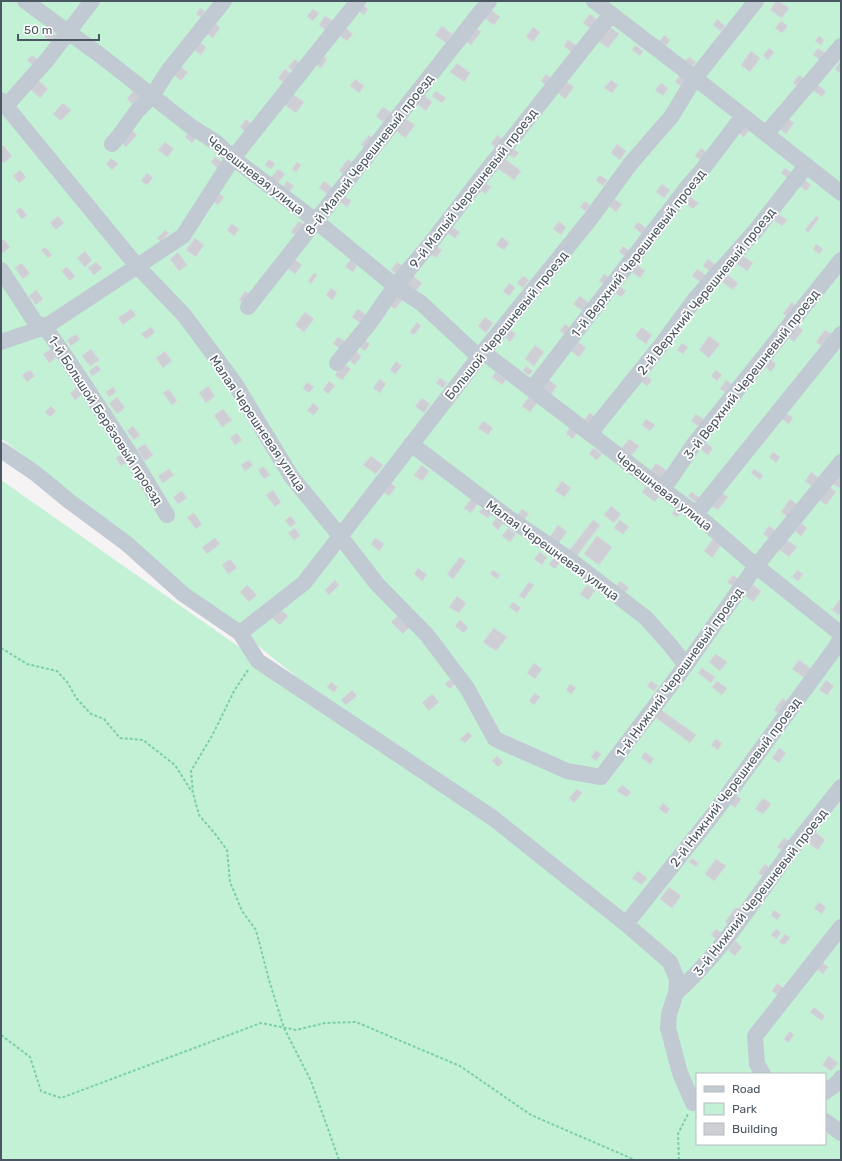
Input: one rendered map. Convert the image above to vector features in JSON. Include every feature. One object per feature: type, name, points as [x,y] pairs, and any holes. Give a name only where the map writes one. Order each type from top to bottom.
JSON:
[{"type":"lane","name":"Черешневая улица","points":[[25,1],[69,32],[189,125],[217,143],[233,158],[316,221],[395,286],[421,304],[481,355],[532,389],[696,514],[756,566],[841,634]]},
{"type":"lane","points":[[3,103],[46,60],[92,1]]},
{"type":"lane","points":[[112,144],[137,111],[152,96],[168,71],[224,1]]},
{"type":"lane","points":[[1,342],[45,327],[183,236],[233,158],[358,1]]},
{"type":"lane","name":"8-й Малый Черешневый проезд","points":[[248,307],[489,1]]},
{"type":"lane","points":[[594,1],[696,78],[841,193]]},
{"type":"lane","name":"Большой Черешневый проезд","points":[[240,633],[304,583],[411,444],[591,218],[631,163],[671,117],[696,78],[756,1]]},
{"type":"lane","name":"9-й Малый Черешневый проезд","points":[[337,363],[369,324],[395,286],[430,244],[488,168],[611,14]]},
{"type":"lane","points":[[766,134],[841,46]]},
{"type":"lane","name":"Малая Черешневая улица","points":[[3,103],[137,266],[184,315],[234,382],[291,476],[377,584],[431,640],[467,688],[495,739],[567,771],[601,777]]},
{"type":"lane","name":"1-й Верхний Черешневый проезд","points":[[532,389],[743,116]]},
{"type":"lane","name":"2-й Верхний Черешневый проезд","points":[[592,435],[596,426],[662,344],[695,299],[756,230],[806,166]]},
{"type":"lane","name":"3-й Верхний Черешневый проезд","points":[[661,488],[669,481],[694,444],[841,260]]},
{"type":"lane","name":"1-й Большой Берёзовый проезд","points":[[1,270],[35,322],[45,327],[68,360],[132,457],[167,515]]},
{"type":"lane","points":[[696,514],[841,334]]},
{"type":"lane","name":"Малая Черешневая улица","points":[[411,444],[510,518],[568,558],[646,618],[686,665]]},
{"type":"lane","points":[[1,450],[35,473],[69,501],[126,543],[183,594],[240,633],[258,661],[493,818],[626,924],[670,962],[677,979],[676,993],[669,1014],[668,1028],[680,1073],[695,1102]]},
{"type":"lane","name":"1-й Нижний Черешневый проезд","points":[[601,777],[686,665],[756,566],[841,462]]},
{"type":"lane","name":"2-й Нижний Черешневый проезд","points":[[626,924],[751,765],[787,712],[836,647],[841,638]]},
{"type":"lane","name":"3-й Нижний Черешневый проезд","points":[[676,993],[712,958],[782,862],[841,787]]},
{"type":"lane","points":[[762,1073],[757,1064],[755,1036],[841,927]]},
{"type":"lane","points":[[826,1091],[841,1078]]},
{"type":"lane","points":[[826,1122],[841,1132]]},
{"type":"path","points":[[1,648],[27,664],[57,671],[68,682],[76,699],[91,714],[104,719],[120,738],[143,740],[175,765],[192,793],[199,815],[227,850],[230,882],[242,911],[256,930],[269,980],[284,1028],[311,1081],[339,1160]]},
{"type":"path","points":[[192,793],[191,771],[213,734],[234,691],[250,666],[258,661]]},
{"type":"path","points":[[1,1034],[30,1057],[41,1091],[61,1098],[261,1023],[296,1030],[325,1023],[356,1022],[460,1066],[531,1115],[635,1160]]},
{"type":"path","points":[[679,1160],[678,1134],[695,1102]]},
{"type":"green space","points":[[1,1],[841,1],[841,1160],[1,1160],[1,480],[249,654],[309,687],[1,438]]},
{"type":"building","points":[[776,1],[779,1],[789,8],[782,18],[770,10]]},
{"type":"building","points":[[360,3],[368,9],[364,15],[356,9]]},
{"type":"building","points":[[200,8],[205,11],[201,17],[196,14]]},
{"type":"building","points":[[489,8],[500,17],[494,25],[483,17]]},
{"type":"building","points":[[313,9],[319,13],[313,21],[307,16]]},
{"type":"building","points":[[590,14],[598,20],[591,29],[583,23]]},
{"type":"building","points":[[325,16],[335,22],[328,32],[319,25]]},
{"type":"building","points":[[717,19],[725,26],[721,31],[713,25]]},
{"type":"building","points":[[781,21],[788,26],[782,33],[775,28]]},
{"type":"building","points":[[213,22],[220,28],[213,38],[205,32]]},
{"type":"building","points":[[343,26],[353,34],[347,41],[337,34]]},
{"type":"building","points":[[442,26],[452,34],[446,43],[435,35]]},
{"type":"building","points":[[473,26],[481,32],[471,45],[464,40]]},
{"type":"building","points":[[609,26],[619,34],[608,48],[598,41]]},
{"type":"building","points":[[533,27],[540,32],[533,42],[526,37]]},
{"type":"building","points":[[50,30],[59,38],[53,44],[44,36]]},
{"type":"building","points":[[664,35],[670,40],[662,51],[656,46]]},
{"type":"building","points":[[819,36],[824,40],[821,45],[815,41]]},
{"type":"building","points":[[568,40],[579,47],[574,54],[564,46]]},
{"type":"building","points":[[198,41],[206,47],[201,55],[193,49]]},
{"type":"building","points":[[635,45],[643,51],[640,56],[632,50]]},
{"type":"building","points":[[769,48],[774,52],[768,60],[763,56]]},
{"type":"building","points":[[818,48],[825,53],[820,60],[813,55]]},
{"type":"building","points":[[751,51],[760,58],[750,72],[741,65]]},
{"type":"building","points":[[321,54],[327,59],[321,68],[314,63]]},
{"type":"building","points":[[32,55],[39,61],[35,67],[27,60]]},
{"type":"building","points":[[689,57],[696,62],[689,70],[682,65]]},
{"type":"building","points":[[295,59],[302,65],[296,73],[288,67]]},
{"type":"building","points":[[841,62],[841,74],[835,69]]},
{"type":"building","points":[[457,63],[470,73],[464,82],[450,72]]},
{"type":"building","points":[[179,66],[188,72],[181,81],[173,74]]},
{"type":"building","points":[[285,69],[291,74],[284,83],[278,78]]},
{"type":"building","points":[[546,74],[552,79],[547,86],[541,81]]},
{"type":"building","points":[[681,74],[688,79],[682,87],[675,82]]},
{"type":"building","points":[[799,75],[805,79],[799,88],[793,83]]},
{"type":"building","points":[[36,78],[48,89],[40,98],[28,87]]},
{"type":"building","points":[[355,79],[364,86],[359,93],[350,86]]},
{"type":"building","points":[[564,80],[574,87],[565,99],[556,91]]},
{"type":"building","points":[[611,80],[618,85],[612,93],[604,88]]},
{"type":"building","points":[[661,83],[668,88],[663,96],[655,90]]},
{"type":"building","points":[[815,83],[826,91],[822,97],[811,89]]},
{"type":"building","points":[[135,89],[144,98],[136,107],[127,99]]},
{"type":"building","points":[[436,91],[446,98],[442,103],[432,96]]},
{"type":"building","points":[[290,92],[304,102],[296,113],[282,103]]},
{"type":"building","points":[[423,94],[432,102],[426,111],[416,103]]},
{"type":"building","points":[[63,103],[71,110],[61,121],[53,114]]},
{"type":"building","points":[[383,107],[393,114],[386,124],[376,116]]},
{"type":"building","points":[[403,117],[415,125],[405,138],[394,129]]},
{"type":"building","points":[[786,117],[794,123],[786,134],[778,128]]},
{"type":"building","points":[[246,119],[253,125],[247,133],[240,127]]},
{"type":"building","points":[[743,125],[749,130],[744,137],[737,132]]},
{"type":"building","points":[[130,129],[137,135],[126,147],[120,141]]},
{"type":"building","points":[[189,131],[196,138],[192,143],[185,137]]},
{"type":"building","points":[[369,135],[373,139],[366,149],[361,145]]},
{"type":"building","points":[[497,135],[505,141],[498,149],[491,144]]},
{"type":"building","points":[[165,142],[174,149],[167,157],[158,150]]},
{"type":"building","points":[[617,144],[626,151],[620,160],[611,153]]},
{"type":"building","points":[[3,145],[12,156],[3,163],[1,161],[1,147]]},
{"type":"building","points":[[512,148],[519,153],[514,158],[508,154]]},
{"type":"building","points":[[701,148],[706,152],[700,160],[695,156]]},
{"type":"building","points":[[215,157],[223,163],[218,169],[211,162]]},
{"type":"building","points":[[111,158],[118,164],[112,170],[106,164]]},
{"type":"building","points":[[504,158],[521,171],[514,180],[496,167]]},
{"type":"building","points":[[269,159],[275,164],[271,169],[265,165]]},
{"type":"building","points":[[348,159],[354,164],[346,176],[339,171]]},
{"type":"building","points":[[297,162],[301,165],[296,172],[292,169]]},
{"type":"building","points":[[785,168],[793,174],[789,179],[781,173]]},
{"type":"building","points":[[278,169],[285,174],[277,184],[270,179]]},
{"type":"building","points":[[20,170],[26,177],[19,183],[13,176]]},
{"type":"building","points":[[147,173],[153,178],[147,185],[141,181]]},
{"type":"building","points":[[600,175],[607,180],[603,186],[596,180]]},
{"type":"building","points":[[803,179],[811,185],[806,191],[798,185]]},
{"type":"building","points":[[287,181],[294,186],[289,192],[283,187]]},
{"type":"building","points":[[324,181],[333,188],[328,194],[319,188]]},
{"type":"building","points":[[484,182],[491,187],[485,194],[479,189]]},
{"type":"building","points":[[662,184],[670,190],[664,198],[656,192]]},
{"type":"building","points":[[217,192],[224,197],[218,205],[211,200]]},
{"type":"building","points":[[342,194],[351,201],[347,207],[338,200]]},
{"type":"building","points":[[690,197],[699,203],[693,209],[686,203]]},
{"type":"building","points":[[614,199],[622,204],[616,212],[609,206]]},
{"type":"building","points":[[585,201],[590,205],[585,211],[580,207]]},
{"type":"building","points":[[20,207],[27,215],[22,219],[16,211]]},
{"type":"building","points":[[777,213],[787,220],[782,226],[772,219]]},
{"type":"building","points":[[58,216],[64,223],[56,230],[50,223]]},
{"type":"building","points":[[816,216],[819,218],[808,233],[805,230]]},
{"type":"building","points":[[299,221],[306,226],[298,237],[291,232]]},
{"type":"building","points":[[559,221],[566,227],[561,235],[553,229]]},
{"type":"building","points":[[638,222],[646,228],[642,234],[634,227]]},
{"type":"building","points":[[232,224],[239,229],[234,236],[227,230]]},
{"type":"building","points":[[451,226],[460,232],[455,238],[446,232]]},
{"type":"building","points":[[165,230],[169,233],[161,242],[157,238]]},
{"type":"building","points":[[502,237],[509,243],[504,250],[496,245]]},
{"type":"building","points":[[195,238],[204,245],[196,257],[186,250]]},
{"type":"building","points":[[3,239],[10,247],[3,253],[1,251],[1,240]]},
{"type":"building","points":[[816,244],[823,249],[819,254],[813,249]]},
{"type":"building","points":[[435,245],[442,250],[436,258],[429,253]]},
{"type":"building","points":[[623,246],[629,251],[625,256],[619,252]]},
{"type":"building","points":[[45,247],[52,255],[48,258],[41,250]]},
{"type":"building","points":[[85,251],[92,260],[85,267],[77,258]]},
{"type":"building","points":[[178,252],[187,265],[179,271],[170,259]]},
{"type":"building","points":[[742,255],[753,263],[747,271],[736,263]]},
{"type":"building","points":[[293,258],[302,265],[295,274],[286,267]]},
{"type":"building","points":[[351,259],[358,264],[353,272],[345,267]]},
{"type":"building","points":[[708,259],[716,265],[711,272],[703,266]]},
{"type":"building","points":[[96,262],[102,268],[94,275],[88,268]]},
{"type":"building","points":[[397,262],[405,268],[400,276],[391,270]]},
{"type":"building","points":[[21,263],[30,273],[23,279],[15,268]]},
{"type":"building","points":[[635,263],[645,271],[640,278],[630,271]]},
{"type":"building","points":[[67,267],[75,276],[70,281],[61,271]]},
{"type":"building","points":[[697,269],[707,276],[701,282],[692,276]]},
{"type":"building","points":[[724,272],[738,283],[733,290],[718,279]]},
{"type":"building","points":[[314,273],[317,275],[311,284],[308,281]]},
{"type":"building","points":[[604,274],[612,279],[606,286],[599,281]]},
{"type":"building","points":[[412,275],[422,283],[415,292],[405,284]]},
{"type":"building","points":[[523,276],[529,280],[523,288],[517,283]]},
{"type":"building","points":[[509,283],[515,288],[509,296],[503,291]]},
{"type":"building","points":[[619,286],[626,291],[621,297],[614,292]]},
{"type":"building","points":[[331,288],[337,293],[332,300],[326,295]]},
{"type":"building","points":[[36,290],[43,299],[36,305],[29,296]]},
{"type":"building","points":[[245,291],[249,294],[243,303],[239,300]]},
{"type":"building","points":[[395,295],[402,300],[395,309],[388,304]]},
{"type":"building","points":[[580,296],[589,303],[583,311],[573,304]]},
{"type":"building","points":[[792,302],[798,308],[790,319],[783,313]]},
{"type":"building","points":[[131,309],[136,315],[123,325],[118,318]]},
{"type":"building","points":[[358,309],[368,316],[362,324],[352,317]]},
{"type":"building","points":[[305,312],[314,319],[304,332],[295,325]]},
{"type":"building","points":[[485,317],[493,323],[486,333],[478,326]]},
{"type":"building","points":[[417,322],[421,326],[414,335],[410,332]]},
{"type":"building","points":[[565,324],[573,331],[569,337],[560,331]]},
{"type":"building","points":[[795,324],[803,330],[794,342],[787,336]]},
{"type":"building","points":[[151,327],[155,332],[146,339],[141,334]]},
{"type":"building","points":[[642,327],[652,335],[646,344],[635,336]]},
{"type":"building","points":[[510,330],[516,334],[510,342],[505,337]]},
{"type":"building","points":[[825,330],[831,334],[822,346],[816,342]]},
{"type":"building","points":[[76,334],[80,339],[71,346],[67,340]]},
{"type":"building","points":[[709,336],[720,344],[709,358],[699,350]]},
{"type":"building","points":[[338,337],[347,343],[342,350],[333,344]]},
{"type":"building","points":[[363,339],[370,344],[365,351],[358,346]]},
{"type":"building","points":[[578,342],[586,348],[579,357],[571,351]]},
{"type":"building","points":[[682,343],[688,347],[683,354],[677,350]]},
{"type":"building","points":[[535,345],[544,352],[534,366],[525,359]]},
{"type":"building","points":[[51,349],[57,357],[49,363],[43,354]]},
{"type":"building","points":[[91,349],[99,360],[90,366],[82,356]]},
{"type":"building","points":[[354,350],[361,356],[355,365],[348,359]]},
{"type":"building","points":[[165,351],[172,361],[163,368],[156,358]]},
{"type":"building","points":[[770,359],[776,364],[771,372],[764,366]]},
{"type":"building","points":[[396,361],[402,366],[395,374],[390,370]]},
{"type":"building","points":[[343,363],[351,369],[342,380],[335,375]]},
{"type":"building","points":[[97,365],[101,370],[92,376],[89,371]]},
{"type":"building","points":[[526,366],[533,371],[529,375],[523,371]]},
{"type":"building","points":[[30,370],[35,376],[27,382],[22,375]]},
{"type":"building","points":[[716,370],[722,375],[717,381],[711,376]]},
{"type":"building","points":[[496,372],[506,380],[502,385],[492,377]]},
{"type":"building","points":[[644,375],[652,380],[647,386],[640,381]]},
{"type":"building","points":[[440,378],[447,383],[443,388],[436,383]]},
{"type":"building","points":[[547,378],[557,386],[550,396],[539,388]]},
{"type":"building","points":[[380,379],[386,384],[380,393],[373,388]]},
{"type":"building","points":[[726,380],[733,385],[727,393],[720,389]]},
{"type":"building","points":[[329,381],[335,386],[328,394],[323,390]]},
{"type":"building","points":[[307,382],[314,387],[309,393],[303,388]]},
{"type":"building","points":[[79,386],[84,393],[75,400],[70,393]]},
{"type":"building","points":[[208,386],[215,396],[206,403],[199,393]]},
{"type":"building","points":[[113,387],[116,392],[109,397],[106,392]]},
{"type":"building","points":[[169,389],[177,401],[172,405],[163,393]]},
{"type":"building","points":[[117,397],[125,408],[117,414],[109,403]]},
{"type":"building","points":[[529,397],[537,403],[530,412],[522,406]]},
{"type":"building","points":[[422,398],[430,404],[424,413],[415,406]]},
{"type":"building","points":[[313,403],[319,408],[314,415],[307,411]]},
{"type":"building","points":[[51,406],[56,411],[50,417],[45,412]]},
{"type":"building","points":[[223,409],[232,420],[222,427],[214,415]]},
{"type":"building","points":[[784,411],[793,418],[789,424],[779,417]]},
{"type":"building","points":[[590,413],[595,417],[590,424],[584,420]]},
{"type":"building","points":[[696,414],[706,421],[701,428],[691,421]]},
{"type":"building","points":[[646,419],[655,425],[650,431],[642,425]]},
{"type":"building","points":[[483,421],[493,428],[488,435],[478,428]]},
{"type":"building","points":[[133,426],[140,435],[134,440],[127,431]]},
{"type":"building","points":[[571,426],[578,431],[573,439],[566,434]]},
{"type":"building","points":[[237,433],[242,440],[235,445],[230,438]]},
{"type":"building","points":[[629,439],[639,446],[631,456],[621,449]]},
{"type":"building","points":[[702,440],[713,448],[708,455],[697,447]]},
{"type":"building","points":[[145,444],[153,455],[145,461],[137,449]]},
{"type":"building","points":[[593,448],[602,454],[597,460],[589,454]]},
{"type":"building","points":[[124,452],[130,460],[121,466],[116,458]]},
{"type":"building","points":[[773,452],[780,457],[776,463],[769,457]]},
{"type":"building","points":[[371,456],[383,465],[376,474],[363,465]]},
{"type":"building","points":[[249,460],[253,465],[245,471],[241,465]]},
{"type":"building","points":[[656,463],[669,472],[661,482],[649,473]]},
{"type":"building","points":[[422,465],[429,471],[422,481],[414,475]]},
{"type":"building","points":[[263,466],[270,475],[264,479],[258,470]]},
{"type":"building","points":[[169,469],[174,475],[163,483],[158,476]]},
{"type":"building","points":[[754,469],[763,475],[760,480],[751,473]]},
{"type":"building","points":[[811,472],[820,479],[813,487],[805,481]]},
{"type":"building","points":[[841,472],[841,486],[839,488],[832,483]]},
{"type":"building","points":[[562,481],[571,488],[564,497],[555,491]]},
{"type":"building","points":[[389,482],[396,487],[389,496],[382,491]]},
{"type":"building","points":[[646,486],[659,496],[655,502],[642,492]]},
{"type":"building","points":[[828,486],[836,492],[826,505],[818,499]]},
{"type":"building","points":[[273,490],[281,502],[275,507],[266,495]]},
{"type":"building","points":[[182,491],[187,498],[178,504],[173,497]]},
{"type":"building","points":[[720,491],[728,497],[718,510],[710,505]]},
{"type":"building","points":[[691,492],[702,499],[698,504],[688,496]]},
{"type":"building","points":[[472,498],[479,502],[471,513],[464,508]]},
{"type":"building","points":[[790,499],[798,505],[789,518],[781,512]]},
{"type":"building","points":[[485,505],[493,511],[488,518],[479,512]]},
{"type":"building","points":[[611,506],[621,514],[614,523],[604,515]]},
{"type":"building","points":[[676,508],[681,512],[677,517],[672,514]]},
{"type":"building","points":[[522,509],[529,514],[523,521],[516,516]]},
{"type":"building","points":[[194,513],[202,524],[196,529],[187,517]]},
{"type":"building","points":[[291,516],[296,523],[290,527],[285,520]]},
{"type":"building","points":[[496,518],[503,523],[498,530],[492,524]]},
{"type":"building","points":[[593,520],[600,525],[576,557],[569,551]]},
{"type":"building","points":[[620,520],[629,527],[623,534],[614,528]]},
{"type":"building","points":[[801,523],[807,528],[801,536],[795,531]]},
{"type":"building","points":[[558,525],[567,532],[557,545],[549,538]]},
{"type":"building","points":[[769,526],[776,531],[770,539],[763,534]]},
{"type":"building","points":[[295,528],[300,536],[294,540],[288,533]]},
{"type":"building","points":[[508,528],[516,534],[510,542],[502,536]]},
{"type":"building","points":[[597,536],[612,547],[599,565],[584,554]]},
{"type":"building","points":[[215,538],[220,544],[207,554],[202,547]]},
{"type":"building","points":[[375,538],[384,544],[379,551],[371,544]]},
{"type":"building","points":[[784,538],[797,547],[789,557],[777,548]]},
{"type":"building","points":[[713,539],[721,545],[712,558],[704,551]]},
{"type":"building","points":[[540,552],[547,557],[542,565],[534,559]]},
{"type":"building","points":[[460,557],[466,561],[453,579],[447,574]]},
{"type":"building","points":[[554,558],[560,562],[555,569],[549,564]]},
{"type":"building","points":[[230,559],[237,568],[228,574],[222,565]]},
{"type":"building","points":[[418,568],[427,575],[422,581],[414,574]]},
{"type":"building","points":[[493,570],[500,575],[497,579],[490,574]]},
{"type":"building","points":[[797,570],[803,574],[798,581],[792,577]]},
{"type":"building","points":[[733,575],[738,579],[733,586],[727,582]]},
{"type":"building","points":[[335,580],[339,585],[329,595],[325,590]]},
{"type":"building","points":[[620,581],[629,588],[624,594],[615,588]]},
{"type":"building","points":[[529,582],[534,585],[524,599],[519,596]]},
{"type":"building","points":[[751,583],[761,591],[753,602],[743,594]]},
{"type":"building","points":[[247,585],[257,595],[249,602],[240,592]]},
{"type":"building","points":[[587,585],[595,591],[588,600],[580,594]]},
{"type":"building","points":[[457,596],[466,603],[459,613],[449,607]]},
{"type":"building","points":[[840,599],[841,612],[839,615],[832,610]]},
{"type":"building","points":[[513,602],[521,608],[517,613],[509,607]]},
{"type":"building","points":[[280,609],[288,616],[280,625],[272,618]]},
{"type":"building","points":[[400,614],[411,626],[403,634],[391,622]]},
{"type":"building","points":[[460,620],[468,627],[464,633],[455,626]]},
{"type":"building","points":[[494,628],[507,637],[496,651],[483,642]]},
{"type":"building","points":[[716,654],[727,662],[720,671],[709,662]]},
{"type":"building","points":[[799,660],[813,670],[806,679],[792,669]]},
{"type":"building","points":[[534,663],[542,669],[535,679],[527,673]]},
{"type":"building","points":[[702,668],[715,677],[711,683],[698,673]]},
{"type":"building","points":[[450,679],[454,684],[450,689],[445,684]]},
{"type":"building","points":[[826,680],[834,686],[827,695],[819,690]]},
{"type":"building","points":[[651,681],[658,686],[654,691],[647,686]]},
{"type":"building","points":[[717,681],[727,688],[722,695],[712,687]]},
{"type":"building","points":[[331,682],[338,687],[334,692],[327,687]]},
{"type":"building","points":[[570,684],[576,688],[571,694],[566,690]]},
{"type":"building","points":[[352,690],[357,696],[346,705],[341,700]]},
{"type":"building","points":[[535,693],[540,697],[534,705],[529,701]]},
{"type":"building","points":[[432,694],[439,702],[429,711],[422,703]]},
{"type":"building","points":[[783,698],[788,702],[779,714],[774,710]]},
{"type":"building","points":[[660,709],[696,735],[690,743],[655,717]]},
{"type":"building","points":[[468,732],[472,736],[465,743],[460,739]]},
{"type":"building","points":[[716,739],[722,743],[718,750],[711,745]]},
{"type":"building","points":[[779,748],[786,753],[779,763],[772,758]]},
{"type":"building","points":[[596,750],[601,754],[596,761],[591,757]]},
{"type":"building","points":[[645,752],[654,759],[650,764],[641,758]]},
{"type":"building","points":[[497,756],[503,762],[498,767],[492,761]]},
{"type":"building","points":[[622,785],[631,792],[627,797],[617,791]]},
{"type":"building","points":[[577,789],[582,793],[574,803],[569,798]]},
{"type":"building","points":[[735,795],[741,799],[735,808],[729,803]]},
{"type":"building","points":[[763,798],[771,804],[763,814],[755,809]]},
{"type":"building","points":[[663,803],[670,809],[666,814],[659,809]]},
{"type":"building","points":[[813,830],[825,840],[818,850],[805,841]]},
{"type":"building","points":[[784,838],[792,843],[785,853],[777,847]]},
{"type":"building","points":[[692,858],[699,863],[696,867],[689,862]]},
{"type":"building","points":[[716,859],[726,866],[714,881],[705,874]]},
{"type":"building","points":[[765,864],[770,868],[764,877],[758,873]]},
{"type":"building","points":[[638,871],[647,878],[642,885],[632,878]]},
{"type":"building","points":[[669,887],[681,896],[672,908],[660,899]]},
{"type":"building","points":[[819,902],[826,907],[822,914],[814,908]]},
{"type":"building","points":[[736,907],[741,911],[730,925],[725,922]]},
{"type":"building","points":[[774,910],[781,915],[777,920],[771,915]]},
{"type":"building","points":[[716,929],[723,934],[718,940],[711,935]]},
{"type":"building","points":[[776,929],[781,933],[776,939],[771,935]]},
{"type":"building","points":[[785,934],[790,938],[784,945],[779,942]]},
{"type":"building","points":[[735,941],[742,947],[735,956],[728,950]]},
{"type":"building","points":[[820,961],[828,967],[823,974],[815,967]]},
{"type":"building","points":[[777,983],[786,990],[781,997],[772,991]]},
{"type":"building","points":[[814,1007],[825,1016],[822,1021],[810,1012]]},
{"type":"building","points":[[790,1031],[794,1035],[788,1043],[784,1039]]},
{"type":"building","points":[[829,1056],[838,1063],[831,1071],[822,1065]]}]
